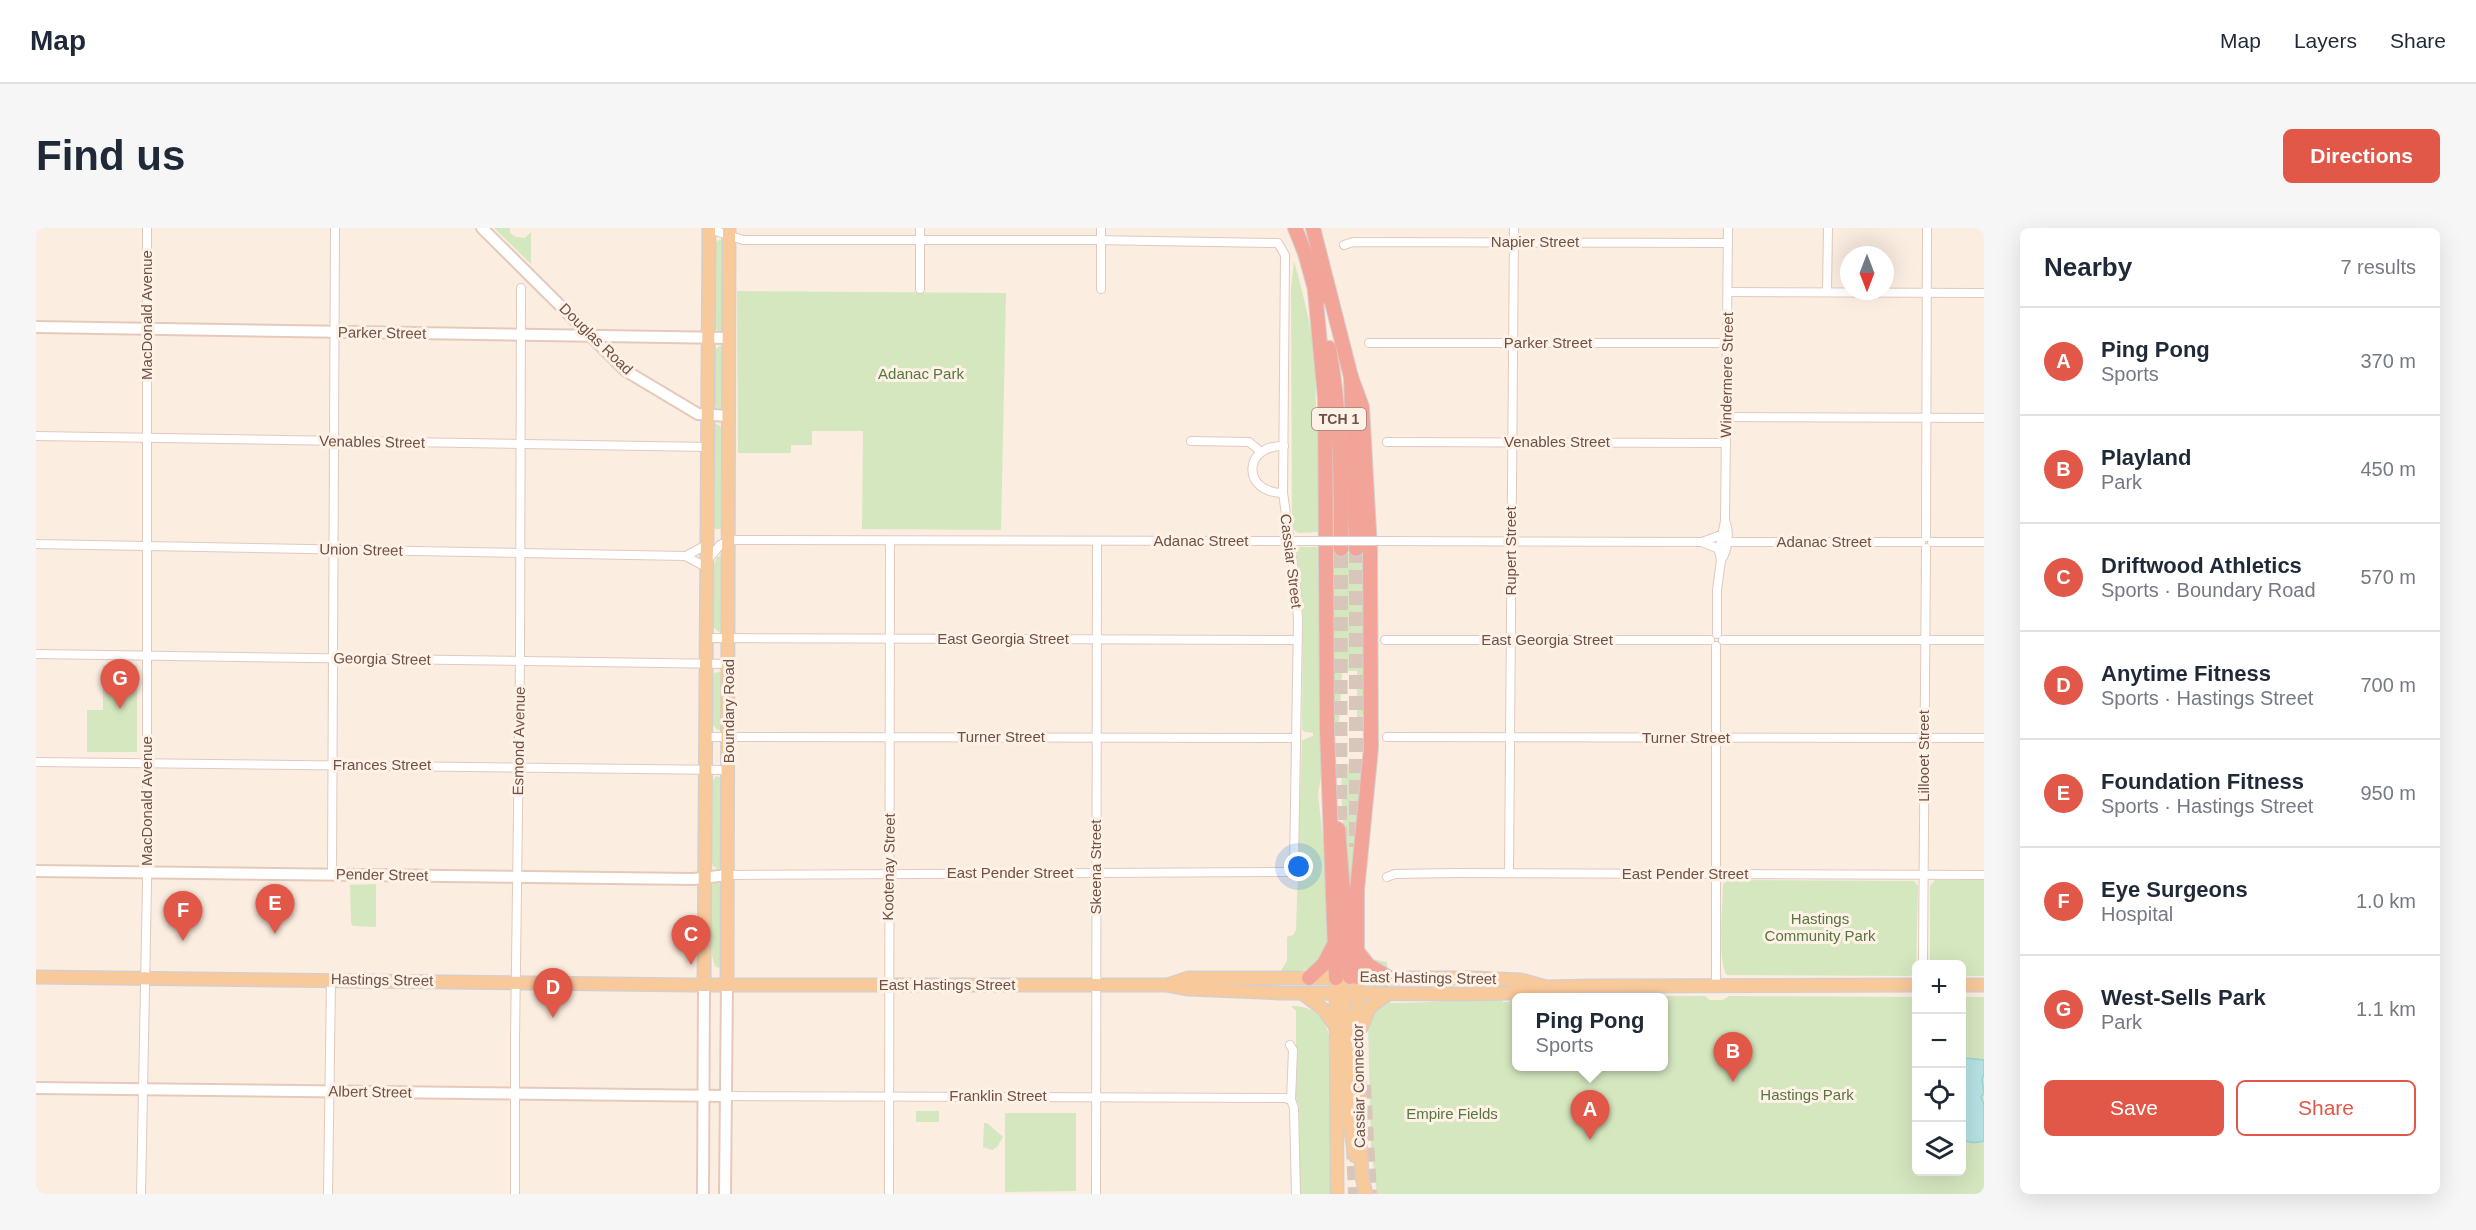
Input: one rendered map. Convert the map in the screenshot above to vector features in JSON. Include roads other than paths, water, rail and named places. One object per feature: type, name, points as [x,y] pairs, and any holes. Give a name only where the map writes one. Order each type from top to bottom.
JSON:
[{"type":"highway","name":"TCH 1","points":[[1295,228],[1305,253],[1327,335],[1337,402],[1340,442],[1341,549]]},
{"type":"highway","name":"TCH 1","points":[[1313,228],[1351,376],[1356,549]]},
{"type":"highway","points":[[1315,291],[1325,398],[1327,730],[1336,978]]},
{"type":"highway","points":[[1351,376],[1362,406],[1370,549],[1371,748],[1357,890],[1357,951],[1354,977]]},
{"type":"highway","points":[[1331,810],[1339,837],[1354,977]]},
{"type":"highway","points":[[1309,978],[1324,964],[1335,943]]},
{"type":"highway","points":[[1357,951],[1368,965],[1388,977]]},
{"type":"main road","name":"Boundary Road","points":[[704,985],[708,228]]},
{"type":"main road","name":"Boundary Road","points":[[727,985],[730,540],[729,232]]},
{"type":"main road","name":"Hastings Street","points":[[36,977],[727,985]]},
{"type":"main road","points":[[1354,977],[1358,993]]},
{"type":"main road","name":"East Hastings Street","points":[[1167,985],[1188,978],[1388,977],[1521,980],[1545,987]]},
{"type":"main road","points":[[1336,978],[1347,1028],[1349,1121],[1354,1153],[1362,1178]]},
{"type":"main road","name":"East Hastings Street","points":[[727,985],[1167,985],[1199,990],[1302,993],[1509,993],[1545,987],[1912,985]]},
{"type":"main road","points":[[1966,985],[1984,985]]},
{"type":"main road","points":[[1302,993],[1323,1009],[1336,1027]]},
{"type":"main road","name":"Cassiar Connector","points":[[1337,1194],[1336,1027],[1340,993]]},
{"type":"main road","name":"Cassiar Connector","points":[[1358,993],[1362,1178],[1366,1194]]},
{"type":"main road","points":[[1359,1038],[1364,1018],[1370,1007],[1389,993]]},
{"type":"street","name":"MacDonald Avenue","points":[[141,1194],[147,763],[147,228]]},
{"type":"street","points":[[332,874],[335,228]]},
{"type":"street","name":"Douglas Road","points":[[482,228],[626,371],[698,414],[729,416]]},
{"type":"street","points":[[708,228],[729,232],[743,240],[1101,240]]},
{"type":"street","points":[[920,228],[920,290]]},
{"type":"street","points":[[1101,228],[1101,289]]},
{"type":"street","name":"Rupert Street","points":[[1509,873],[1514,228]]},
{"type":"street","name":"Windermere Street","points":[[1721,560],[1724,556],[1725,521],[1728,228]]},
{"type":"street","points":[[1827,292],[1828,228]]},
{"type":"street","name":"Lillooet Street","points":[[1923,960],[1924,640],[1928,418],[1927,228]]},
{"type":"street","name":"Cassiar Street","points":[[1101,240],[1271,241],[1278,243],[1283,249],[1283,493],[1296,586],[1298,640],[1294,865],[1291,872]]},
{"type":"street","name":"Napier Street","points":[[1344,245],[1353,242],[1728,243]]},
{"type":"street","name":"Esmond Avenue","points":[[515,1194],[521,288]]},
{"type":"street","points":[[1728,292],[1984,293]]},
{"type":"street","points":[[567,336],[571,316]]},
{"type":"street","name":"Parker Street","points":[[36,327],[729,338]]},
{"type":"street","points":[[612,357],[619,337]]},
{"type":"street","name":"Parker Street","points":[[1369,343],[1727,343]]},
{"type":"street","points":[[1726,417],[1984,418]]},
{"type":"street","name":"Venables Street","points":[[36,436],[708,447]]},
{"type":"street","points":[[1191,441],[1249,442],[1260,451]]},
{"type":"street","name":"Venables Street","points":[[1387,442],[1726,442]]},
{"type":"street","points":[[1283,493],[1269,492],[1256,483],[1252,467],[1260,451],[1269,447],[1284,446]]},
{"type":"street","name":"Windermere Street","points":[[1716,985],[1716,738],[1719,640],[1717,590],[1721,560],[1719,549],[1724,538]]},
{"type":"street","name":"Adanac Street","points":[[730,540],[1702,542],[1724,538],[1984,542]]},
{"type":"street","points":[[708,564],[720,545],[730,540]]},
{"type":"street","name":"Kootenay Street","points":[[889,1194],[890,541]]},
{"type":"street","name":"Skeena Street","points":[[1095,1194],[1096,541]]},
{"type":"street","name":"Adanac Street","points":[[1702,542],[1719,549]]},
{"type":"street","name":"Union Street","points":[[36,544],[686,556],[708,564]]},
{"type":"street","name":"Union Street","points":[[686,556],[708,544]]},
{"type":"street","name":"East Georgia Street","points":[[707,638],[1298,640]]},
{"type":"street","name":"East Georgia Street","points":[[1385,640],[1710,640],[1712,645],[1719,640]]},
{"type":"street","points":[[1719,640],[1984,640]]},
{"type":"street","name":"Georgia Street","points":[[36,654],[729,664]]},
{"type":"street","name":"Turner Street","points":[[706,737],[1296,738]]},
{"type":"street","name":"Turner Street","points":[[1387,737],[1984,738]]},
{"type":"street","name":"Frances Street","points":[[36,762],[728,770]]},
{"type":"street","name":"Pender Street","points":[[36,871],[517,876],[705,877],[728,875]]},
{"type":"street","name":"East Pender Street","points":[[728,875],[1291,872]]},
{"type":"street","name":"East Pender Street","points":[[1387,877],[1395,874],[1509,873],[1984,874]]},
{"type":"street","points":[[328,1194],[331,980]]},
{"type":"street","name":"Boundary Road","points":[[703,1194],[704,985]]},
{"type":"street","name":"Boundary Road","points":[[725,1194],[727,985]]},
{"type":"street","points":[[1290,1045],[1293,1050],[1291,1100],[1294,1108],[1296,1194]]},
{"type":"street","name":"Albert Street","points":[[36,1089],[704,1096]]},
{"type":"street","name":"Franklin Street","points":[[704,1096],[1095,1096],[1285,1098],[1291,1100]]},
{"type":"water","points":[[1966,1058],[1984,1060],[1982,1079],[1984,1093],[1981,1097],[1984,1105],[1984,1141],[1966,1141]]},
{"type":"tunnel","points":[[1340,841],[1341,549]]},
{"type":"tunnel","points":[[1356,549],[1356,847]]},
{"type":"tunnel","points":[[1364,1085],[1370,1194]]},
{"type":"tunnel","points":[[1353,1145],[1355,1194]]},
{"type":"place","name":"West-Sells Park","points":[[120,709]]},
{"type":"place","name":"Foundation Fitness","points":[[275,934]]},
{"type":"place","name":"Eye Surgeons","points":[[183,941]]},
{"type":"place","name":"Driftwood Athletics","points":[[691,965]]},
{"type":"place","name":"Anytime Fitness","points":[[553,1018]]},
{"type":"place","name":"Playland","points":[[1733,1082]]},
{"type":"place","name":"Ping Pong","points":[[1590,1140]]},
{"type":"park label","name":"Adanac Park","points":[[921,374]]},
{"type":"park label","name":"Hastings Community Park","points":[[1820,928]]},
{"type":"park label","name":"Hastings Park","points":[[1807,1095]]},
{"type":"park label","name":"Empire Fields","points":[[1452,1114]]}]
